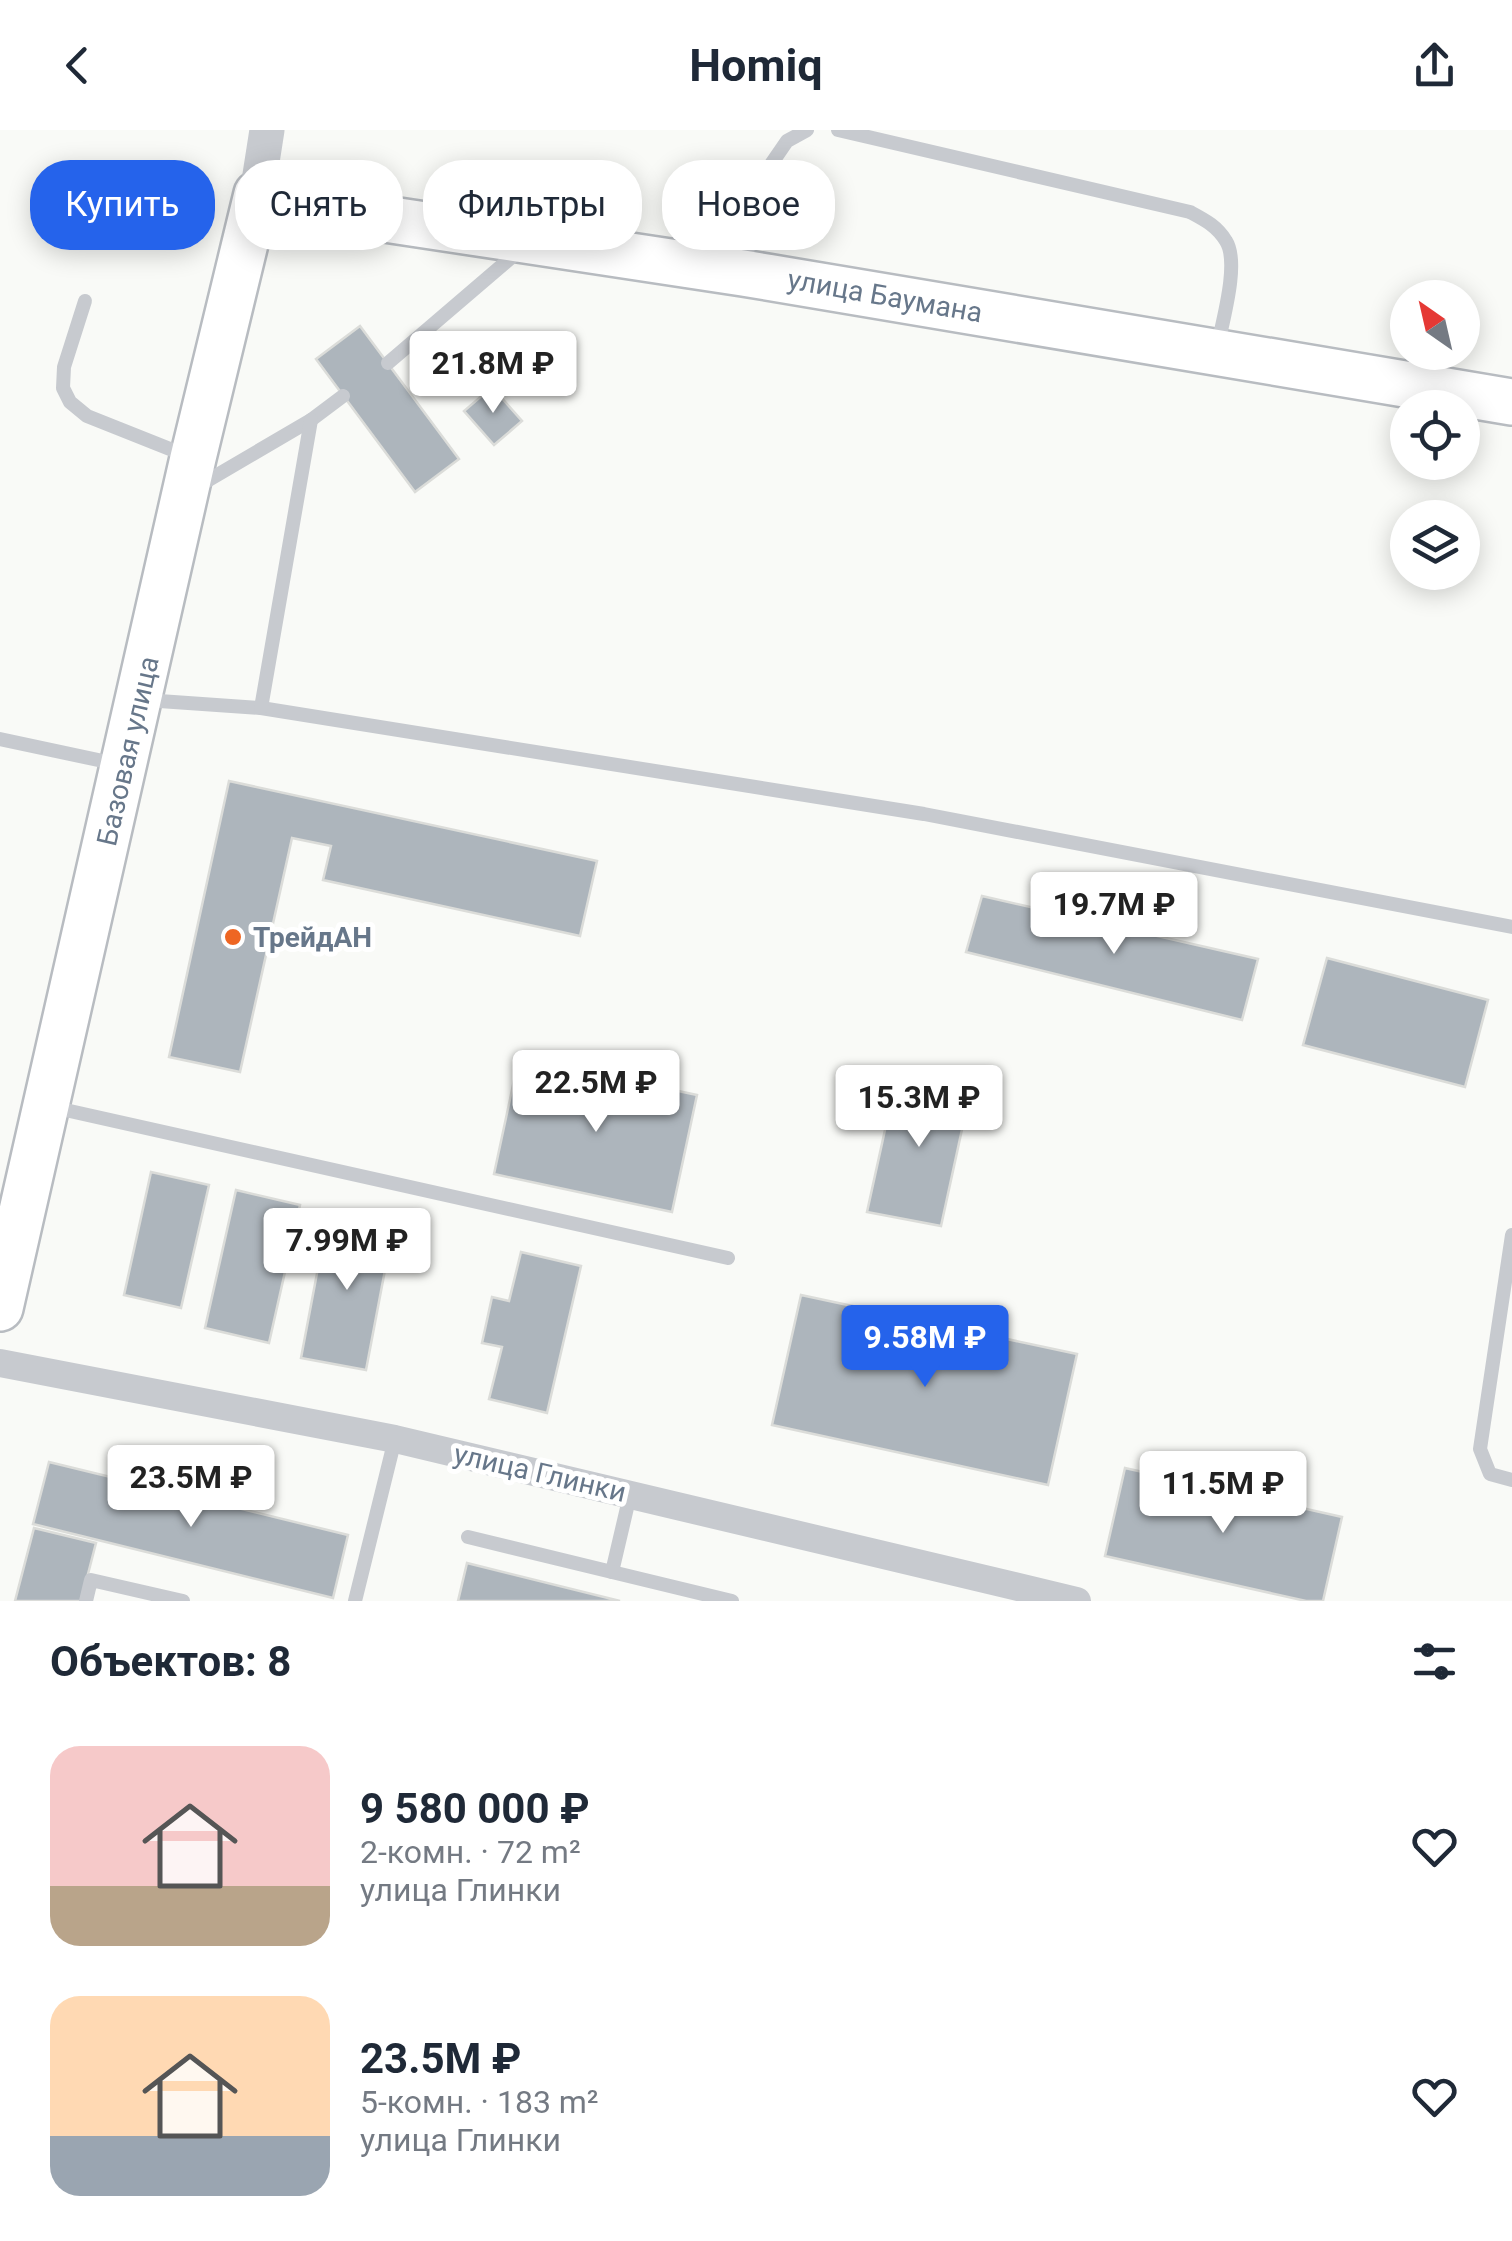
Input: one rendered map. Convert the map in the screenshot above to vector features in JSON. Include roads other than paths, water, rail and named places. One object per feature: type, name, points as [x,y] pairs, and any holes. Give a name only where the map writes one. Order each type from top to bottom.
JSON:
[{"type":"main road","name":"Базовая улица","points":[[0,1308],[243,250]]},
{"type":"main road","name":"улица Баумана","points":[[592,250],[1512,402]]},
{"type":"street","points":[[262,160],[268,130]]},
{"type":"street","name":"улица Глинки","points":[[0,1363],[395,1439],[1077,1601]]},
{"type":"lane","points":[[742,272],[764,176],[787,141],[807,130]]},
{"type":"lane","points":[[838,130],[1190,212],[1214,225],[1229,244],[1232,266],[1216,352]]},
{"type":"lane","points":[[388,363],[520,250]]},
{"type":"lane","points":[[85,301],[64,368],[63,388],[70,402],[86,416],[189,476],[312,420],[343,396]]},
{"type":"lane","points":[[261,708],[312,420]]},
{"type":"lane","points":[[140,700],[261,708],[924,814],[1512,926]]},
{"type":"lane","points":[[0,739],[124,766]]},
{"type":"lane","points":[[46,1106],[728,1258]]},
{"type":"lane","points":[[1512,1235],[1480,1449],[1490,1474],[1512,1480]]},
{"type":"lane","points":[[355,1601],[395,1439]]},
{"type":"lane","points":[[612,1572],[630,1494]]},
{"type":"lane","points":[[468,1537],[732,1601]]},
{"type":"lane","points":[[86,1601],[91,1580],[183,1601]]},
{"type":"place","name":"ТрейдАН","points":[[233,937]]}]
